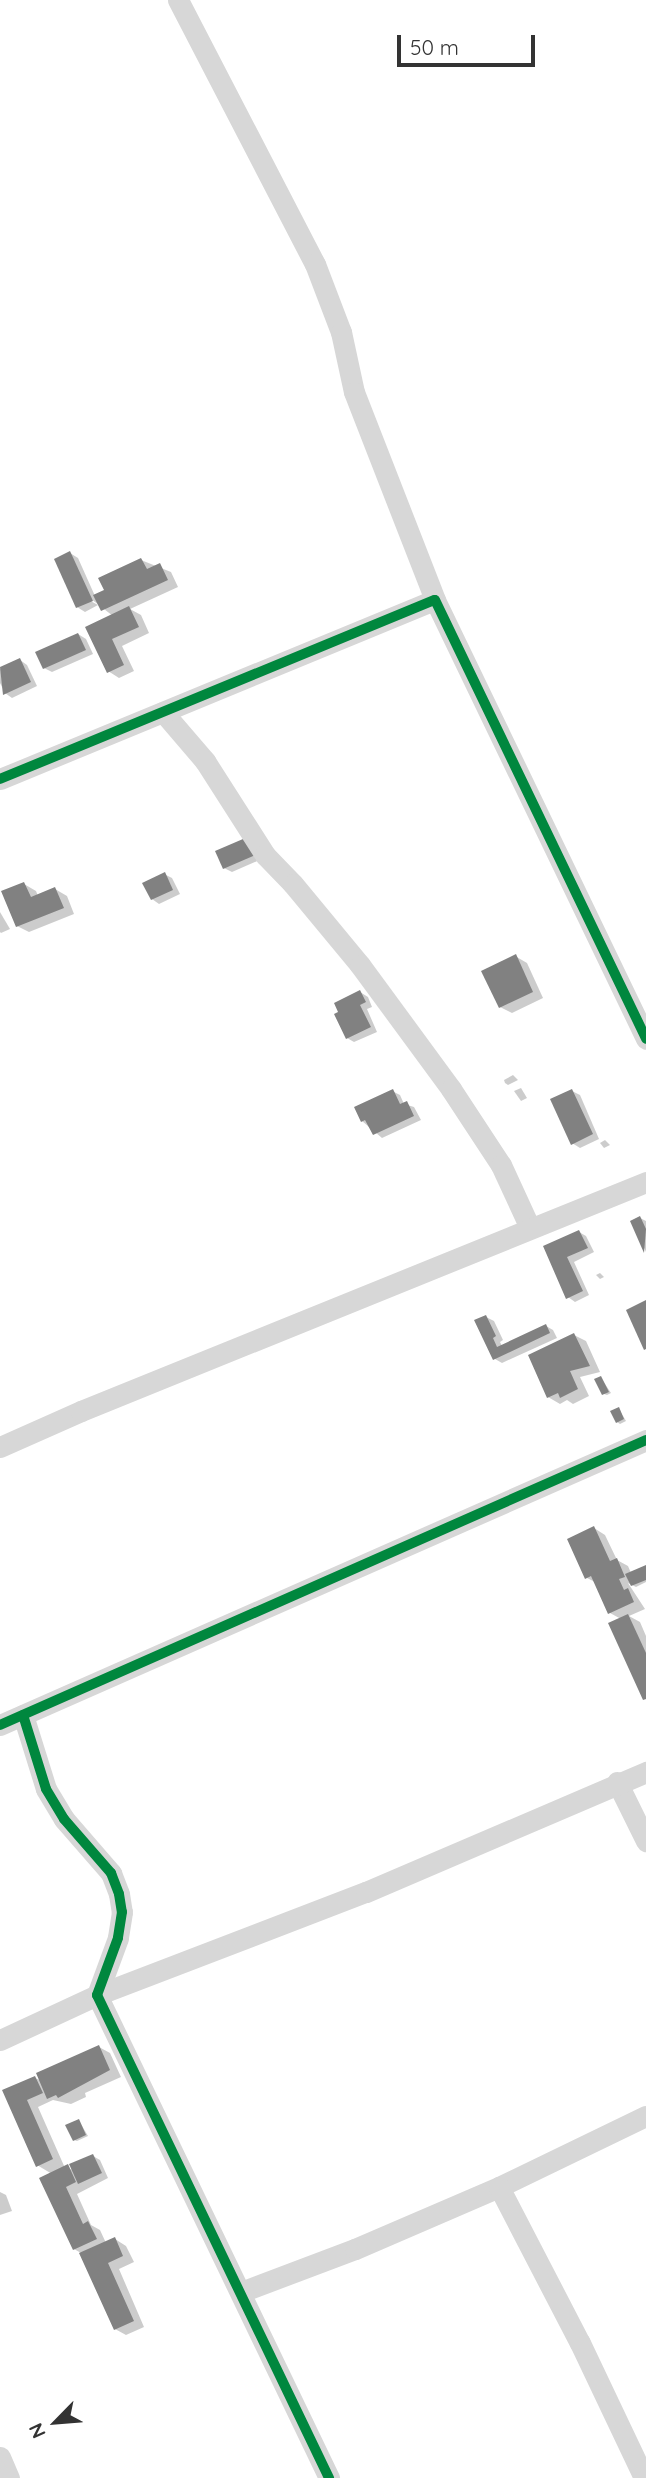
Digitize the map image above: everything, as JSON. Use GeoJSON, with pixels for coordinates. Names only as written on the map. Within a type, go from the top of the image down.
{"type":"FeatureCollection","features":[{"type":"Feature","properties":{"kind":"street"},"geometry":{"type":"LineString","coordinates":[[178,0],[315,264],[341,332],[354,392],[435,600],[646,1040]]}},
{"type":"Feature","properties":{"kind":"street"},"geometry":{"type":"LineString","coordinates":[[0,779],[435,600]]}},
{"type":"Feature","properties":{"kind":"street"},"geometry":{"type":"LineString","coordinates":[[163,712],[205,761],[265,855],[293,884],[360,965],[451,1089],[501,1165],[530,1228]]}},
{"type":"Feature","properties":{"kind":"street"},"geometry":{"type":"LineString","coordinates":[[0,1447],[81,1411],[646,1182]]}},
{"type":"Feature","properties":{"kind":"street"},"geometry":{"type":"LineString","coordinates":[[0,1725],[646,1440]]}},
{"type":"Feature","properties":{"kind":"street"},"geometry":{"type":"LineString","coordinates":[[23,1715],[46,1789],[64,1819],[111,1873],[120,1894],[122,1912],[118,1938],[97,1995],[242,2292],[329,2478]]}},
{"type":"Feature","properties":{"kind":"street"},"geometry":{"type":"LineString","coordinates":[[0,2040],[97,1995],[366,1892],[617,1782],[646,1772]]}},
{"type":"Feature","properties":{"kind":"street"},"geometry":{"type":"LineString","coordinates":[[617,1782],[646,1841]]}},
{"type":"Feature","properties":{"kind":"street"},"geometry":{"type":"LineString","coordinates":[[242,2292],[355,2249],[499,2188],[646,2116]]}},
{"type":"Feature","properties":{"kind":"street"},"geometry":{"type":"LineString","coordinates":[[499,2188],[580,2343],[644,2478]]}},
{"type":"Feature","properties":{"kind":"street"},"geometry":{"type":"LineString","coordinates":[[0,2457],[9,2478]]}},
{"type":"Feature","properties":{"kind":"building"},"geometry":{"type":"Polygon","coordinates":[[[70,551],[93,601],[76,608],[54,559],[70,551]]]}},
{"type":"Feature","properties":{"kind":"building"},"geometry":{"type":"Polygon","coordinates":[[[141,558],[147,569],[160,563],[168,580],[101,611],[93,595],[104,590],[98,578],[141,558]]]}},
{"type":"Feature","properties":{"kind":"building"},"geometry":{"type":"Polygon","coordinates":[[[129,606],[139,627],[112,639],[124,665],[107,673],[85,627],[129,606]]]}},
{"type":"Feature","properties":{"kind":"building"},"geometry":{"type":"Polygon","coordinates":[[[78,633],[86,650],[43,669],[35,652],[78,633]]]}},
{"type":"Feature","properties":{"kind":"building"},"geometry":{"type":"Polygon","coordinates":[[[20,658],[31,682],[3,695],[0,667],[20,658]]]}},
{"type":"Feature","properties":{"kind":"building"},"geometry":{"type":"Polygon","coordinates":[[[250,836],[258,854],[223,869],[215,851],[250,836]]]}},
{"type":"Feature","properties":{"kind":"building"},"geometry":{"type":"Polygon","coordinates":[[[165,872],[173,890],[151,900],[142,883],[165,872]]]}},
{"type":"Feature","properties":{"kind":"building"},"geometry":{"type":"Polygon","coordinates":[[[24,882],[31,897],[55,887],[64,908],[16,927],[1,891],[24,882]]]}},
{"type":"Feature","properties":{"kind":"building"},"geometry":{"type":"Polygon","coordinates":[[[516,954],[533,992],[499,1008],[481,971],[516,954]]]}},
{"type":"Feature","properties":{"kind":"building"},"geometry":{"type":"Polygon","coordinates":[[[360,990],[366,1002],[360,1005],[371,1027],[346,1039],[334,1014],[338,1012],[334,1003],[360,990]]]}},
{"type":"Feature","properties":{"kind":"building"},"geometry":{"type":"Polygon","coordinates":[[[393,1089],[400,1104],[407,1101],[414,1116],[373,1135],[365,1120],[361,1122],[354,1107],[393,1089]]]}},
{"type":"Feature","properties":{"kind":"building"},"geometry":{"type":"Polygon","coordinates":[[[572,1089],[593,1134],[571,1145],[550,1099],[572,1089]]]}},
{"type":"Feature","properties":{"kind":"building"},"geometry":{"type":"Polygon","coordinates":[[[640,1216],[646,1229],[644,1253],[630,1221],[640,1216]]]}},
{"type":"Feature","properties":{"kind":"building"},"geometry":{"type":"Polygon","coordinates":[[[579,1230],[588,1248],[567,1257],[583,1291],[566,1299],[543,1246],[579,1230]]]}},
{"type":"Feature","properties":{"kind":"building"},"geometry":{"type":"Polygon","coordinates":[[[646,1300],[646,1349],[644,1350],[626,1310],[646,1300]]]}},
{"type":"Feature","properties":{"kind":"building"},"geometry":{"type":"Polygon","coordinates":[[[486,1315],[496,1336],[493,1338],[497,1347],[546,1324],[550,1333],[493,1360],[474,1320],[486,1315]]]}},
{"type":"Feature","properties":{"kind":"building"},"geometry":{"type":"Polygon","coordinates":[[[574,1333],[590,1366],[570,1371],[578,1389],[560,1398],[558,1393],[547,1398],[528,1355],[574,1333]]]}},
{"type":"Feature","properties":{"kind":"building"},"geometry":{"type":"Polygon","coordinates":[[[601,1376],[609,1392],[602,1395],[594,1379],[601,1376]]]}},
{"type":"Feature","properties":{"kind":"building"},"geometry":{"type":"Polygon","coordinates":[[[619,1407],[624,1419],[616,1423],[610,1411],[619,1407]]]}},
{"type":"Feature","properties":{"kind":"building"},"geometry":{"type":"Polygon","coordinates":[[[594,1526],[610,1561],[617,1558],[625,1577],[619,1579],[624,1590],[628,1588],[634,1602],[608,1614],[591,1576],[585,1579],[567,1539],[594,1526]]]}},
{"type":"Feature","properties":{"kind":"building"},"geometry":{"type":"Polygon","coordinates":[[[646,1565],[646,1580],[631,1586],[625,1574],[646,1565]]]}},
{"type":"Feature","properties":{"kind":"building"},"geometry":{"type":"Polygon","coordinates":[[[628,1614],[646,1653],[646,1699],[643,1700],[608,1623],[628,1614]]]}},
{"type":"Feature","properties":{"kind":"building"},"geometry":{"type":"Polygon","coordinates":[[[99,2045],[110,2070],[58,2098],[56,2095],[47,2099],[36,2073],[99,2045]]]}},
{"type":"Feature","properties":{"kind":"building"},"geometry":{"type":"Polygon","coordinates":[[[35,2076],[43,2093],[27,2100],[53,2159],[36,2167],[2,2090],[35,2076]]]}},
{"type":"Feature","properties":{"kind":"building"},"geometry":{"type":"Polygon","coordinates":[[[79,2119],[86,2135],[73,2141],[65,2125],[79,2119]]]}},
{"type":"Feature","properties":{"kind":"building"},"geometry":{"type":"Polygon","coordinates":[[[93,2154],[102,2173],[78,2184],[69,2164],[93,2154]]]}},
{"type":"Feature","properties":{"kind":"building"},"geometry":{"type":"Polygon","coordinates":[[[68,2164],[76,2182],[66,2187],[83,2224],[88,2221],[97,2239],[73,2250],[39,2178],[68,2164]]]}},
{"type":"Feature","properties":{"kind":"building"},"geometry":{"type":"Polygon","coordinates":[[[115,2237],[123,2256],[108,2263],[134,2321],[114,2330],[79,2253],[115,2237]]]}},
{"type":"Feature","properties":{"kind":"cycle path"},"geometry":{"type":"LineString","coordinates":[[0,779],[435,600],[646,1039]]}},
{"type":"Feature","properties":{"kind":"cycle path"},"geometry":{"type":"LineString","coordinates":[[0,1725],[646,1440]]}},
{"type":"Feature","properties":{"kind":"cycle path"},"geometry":{"type":"LineString","coordinates":[[23,1715],[46,1789],[64,1819],[111,1873],[119,1894],[122,1912],[118,1938],[97,1995],[329,2478]]}}]}
